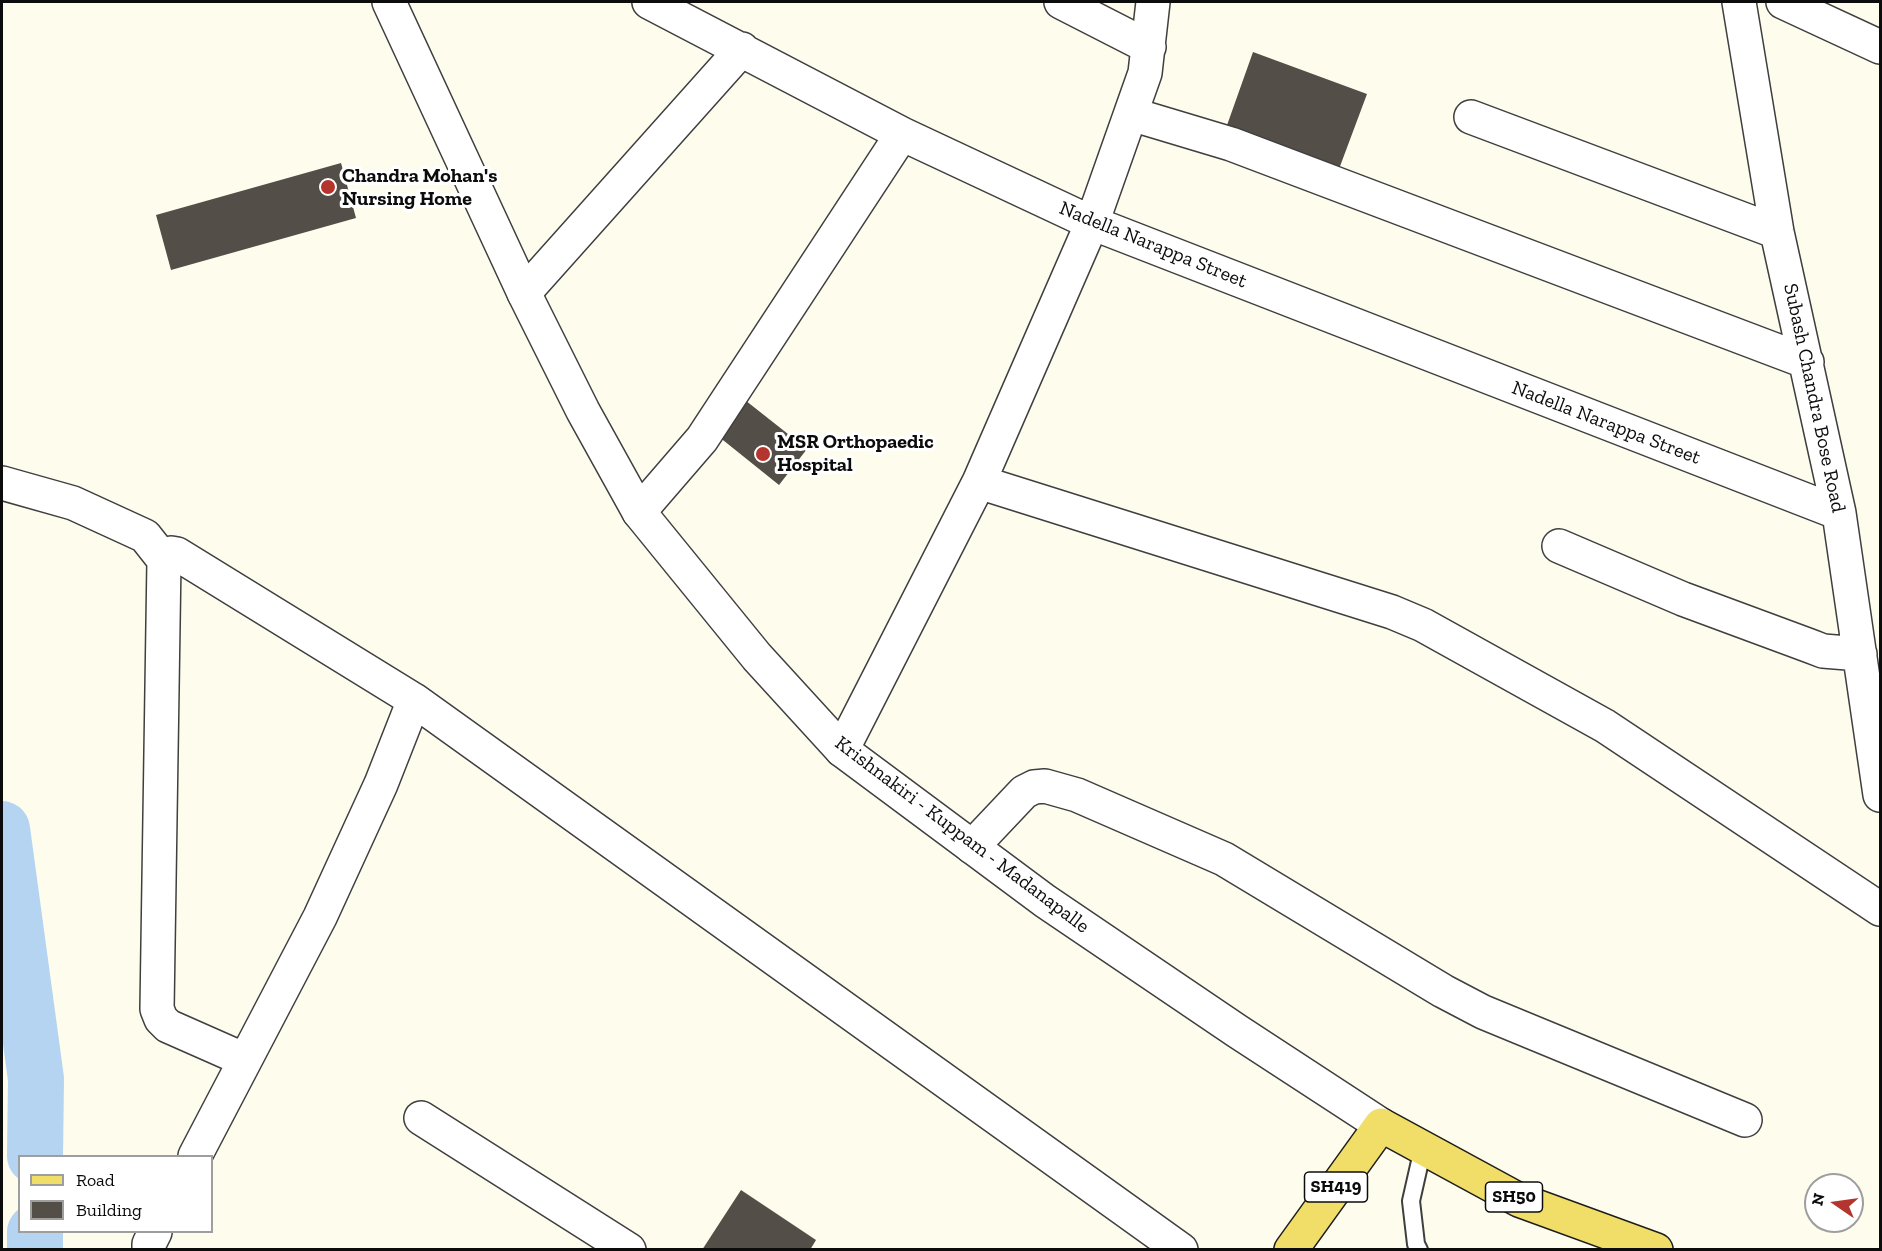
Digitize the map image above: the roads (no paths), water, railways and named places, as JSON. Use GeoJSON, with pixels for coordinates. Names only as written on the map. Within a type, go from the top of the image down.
{"type":"FeatureCollection","features":[{"type":"Feature","properties":{"kind":"main road","name":"Krishnakiri - Kuppam - Madanapalle"},"geometry":{"type":"LineString","coordinates":[[1381,1125],[1519,1200],[1656,1250]]}},
{"type":"Feature","properties":{"kind":"main road","name":"SH419"},"geometry":{"type":"LineString","coordinates":[[1292,1250],[1381,1125]]}},
{"type":"Feature","properties":{"kind":"street","name":"Krishnakiri - Kuppam - Madanapalle"},"geometry":{"type":"LineString","coordinates":[[389,2],[524,293],[583,411],[639,512],[757,657],[842,750],[1064,914],[1381,1125]]}},
{"type":"Feature","properties":{"kind":"street","name":"Nadella Narappa Street"},"geometry":{"type":"LineString","coordinates":[[649,2],[902,134],[1092,223],[1839,513]]}},
{"type":"Feature","properties":{"kind":"street"},"geometry":{"type":"LineString","coordinates":[[1061,2],[1149,47]]}},
{"type":"Feature","properties":{"kind":"street"},"geometry":{"type":"LineString","coordinates":[[842,750],[979,482],[1092,223],[1145,73],[1153,2]]}},
{"type":"Feature","properties":{"kind":"street","name":"Subash Chandra Bose Road"},"geometry":{"type":"LineString","coordinates":[[1738,2],[1777,232],[1839,513],[1881,795]]}},
{"type":"Feature","properties":{"kind":"street"},"geometry":{"type":"LineString","coordinates":[[1783,2],[1881,47]]}},
{"type":"Feature","properties":{"kind":"street"},"geometry":{"type":"LineString","coordinates":[[524,293],[741,49]]}},
{"type":"Feature","properties":{"kind":"street"},"geometry":{"type":"LineString","coordinates":[[1131,114],[1231,144],[1807,363]]}},
{"type":"Feature","properties":{"kind":"street"},"geometry":{"type":"LineString","coordinates":[[1471,117],[1777,232]]}},
{"type":"Feature","properties":{"kind":"street"},"geometry":{"type":"LineString","coordinates":[[639,512],[702,439],[902,134]]}},
{"type":"Feature","properties":{"kind":"street"},"geometry":{"type":"LineString","coordinates":[[979,482],[1392,612],[1423,625],[1605,726],[1881,909]]}},
{"type":"Feature","properties":{"kind":"street"},"geometry":{"type":"LineString","coordinates":[[2,483],[63,500],[145,536],[164,560],[157,1009],[161,1020],[168,1026],[245,1060]]}},
{"type":"Feature","properties":{"kind":"street"},"geometry":{"type":"LineString","coordinates":[[1559,546],[1683,599],[1823,651],[1860,654]]}},
{"type":"Feature","properties":{"kind":"street"},"geometry":{"type":"LineString","coordinates":[[164,560],[171,553],[177,554],[414,700],[1181,1250]]}},
{"type":"Feature","properties":{"kind":"street"},"geometry":{"type":"LineString","coordinates":[[196,1155],[320,917],[381,784],[414,700]]}},
{"type":"Feature","properties":{"kind":"street"},"geometry":{"type":"LineString","coordinates":[[972,847],[1024,792],[1034,787],[1045,786],[1077,795],[1224,860],[1443,991],[1483,1012],[1745,1120]]}},
{"type":"Feature","properties":{"kind":"street"},"geometry":{"type":"LineString","coordinates":[[421,1118],[629,1250]]}},
{"type":"Feature","properties":{"kind":"street"},"geometry":{"type":"LineString","coordinates":[[149,1250],[149,1244],[154,1233]]}},
{"type":"Feature","properties":{"kind":"lane"},"geometry":{"type":"LineString","coordinates":[[1419,1250],[1416,1244],[1411,1201],[1423,1148]]}},
{"type":"Feature","properties":{"kind":"waterway"},"geometry":{"type":"LineString","coordinates":[[2,829],[36,1079],[35,1155]]}},
{"type":"Feature","properties":{"kind":"waterway"},"geometry":{"type":"LineString","coordinates":[[35,1233],[35,1250]]}},
{"type":"Feature","properties":{"kind":"place","name":"Chandra Mohan's Nursing Home"},"geometry":{"type":"Point","coordinates":[328,187]}},
{"type":"Feature","properties":{"kind":"place","name":"MSR Orthopaedic Hospital"},"geometry":{"type":"Point","coordinates":[763,454]}}]}
